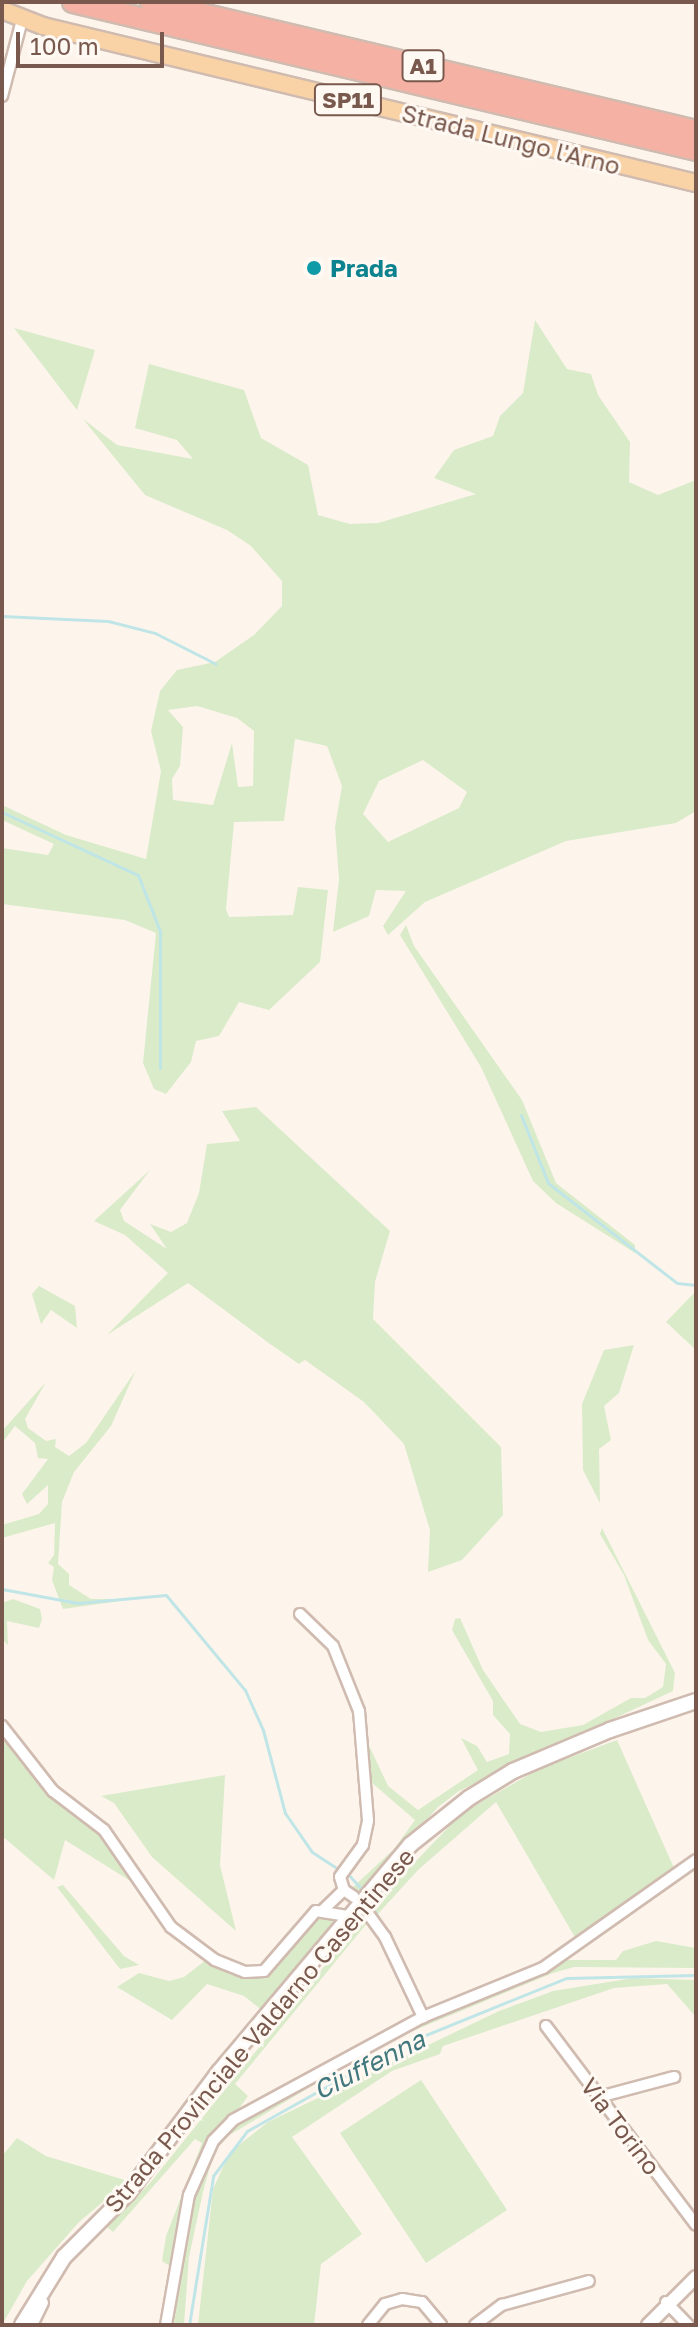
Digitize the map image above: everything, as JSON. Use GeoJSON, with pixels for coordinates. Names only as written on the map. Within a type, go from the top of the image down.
{"type":"FeatureCollection","features":[{"type":"Feature","properties":{"kind":"highway","name":"A1"},"geometry":{"type":"LineString","coordinates":[[73,2],[696,150]]}},
{"type":"Feature","properties":{"kind":"highway","name":"A1"},"geometry":{"type":"LineString","coordinates":[[151,2],[696,131]]}},
{"type":"Feature","properties":{"kind":"main road","name":"Strada Lungo l'Arno"},"geometry":{"type":"LineString","coordinates":[[2,10],[43,26],[696,183]]}},
{"type":"Feature","properties":{"kind":"main road","name":"Strada Provinciale Valdarno Casentinese"},"geometry":{"type":"LineString","coordinates":[[22,2325],[64,2257],[128,2193],[219,2072],[410,1845],[469,1798],[561,1749],[696,1701]]}},
{"type":"Feature","properties":{"kind":"street"},"geometry":{"type":"LineString","coordinates":[[2,96],[23,16]]}},
{"type":"Feature","properties":{"kind":"street"},"geometry":{"type":"LineString","coordinates":[[300,1614],[333,1646],[359,1711],[368,1821],[363,1845],[340,1877],[344,1890],[354,1897]]}},
{"type":"Feature","properties":{"kind":"street"},"geometry":{"type":"LineString","coordinates":[[2,1726],[53,1791],[104,1830],[189,1946],[245,1972],[264,1971],[281,1957],[299,1926],[323,1910],[344,1890]]}},
{"type":"Feature","properties":{"kind":"street"},"geometry":{"type":"LineString","coordinates":[[166,2325],[189,2195],[213,2141],[233,2120],[270,2097],[423,2017],[543,1968],[696,1860]]}},
{"type":"Feature","properties":{"kind":"street"},"geometry":{"type":"LineString","coordinates":[[323,1910],[348,1916]]}},
{"type":"Feature","properties":{"kind":"street"},"geometry":{"type":"LineString","coordinates":[[369,1915],[385,1937],[423,2017]]}},
{"type":"Feature","properties":{"kind":"street","name":"Via Torino"},"geometry":{"type":"LineString","coordinates":[[546,2026],[696,2225]]}},
{"type":"Feature","properties":{"kind":"street"},"geometry":{"type":"LineString","coordinates":[[599,2097],[674,2077]]}},
{"type":"Feature","properties":{"kind":"street","name":"Strada Provinciale Valdarno Casentinese"},"geometry":{"type":"LineString","coordinates":[[32,2325],[52,2276]]}},
{"type":"Feature","properties":{"kind":"street"},"geometry":{"type":"LineString","coordinates":[[648,2325],[666,2302],[696,2277]]}},
{"type":"Feature","properties":{"kind":"street"},"geometry":{"type":"LineString","coordinates":[[475,2325],[502,2305],[589,2281]]}},
{"type":"Feature","properties":{"kind":"street"},"geometry":{"type":"LineString","coordinates":[[368,2325],[385,2304],[402,2299],[422,2302],[441,2325]]}},
{"type":"Feature","properties":{"kind":"street"},"geometry":{"type":"LineString","coordinates":[[666,2302],[688,2325]]}},
{"type":"Feature","properties":{"kind":"green space"},"geometry":{"type":"Polygon","coordinates":[[[535,320],[567,369],[591,374],[598,395],[630,442],[629,482],[658,495],[696,480],[696,811],[676,823],[566,841],[425,902],[388,935],[383,926],[406,891],[376,890],[369,916],[333,932],[339,879],[335,827],[342,786],[327,746],[295,739],[284,821],[234,822],[226,909],[229,917],[293,915],[298,887],[328,890],[320,962],[269,1010],[239,1002],[219,1036],[196,1041],[191,1062],[166,1094],[154,1089],[143,1063],[156,933],[125,920],[2,904],[2,848],[48,855],[54,844],[2,820],[2,805],[66,835],[146,859],[161,771],[151,731],[160,691],[177,670],[215,662],[254,635],[282,606],[282,581],[251,546],[227,530],[145,495],[83,419],[117,445],[193,459],[177,440],[135,428],[149,364],[244,390],[261,438],[308,465],[318,515],[350,524],[378,523],[476,494],[434,478],[454,450],[493,436],[500,416],[523,393],[535,320]],[[197,706],[168,710],[183,727],[180,766],[172,779],[173,800],[213,805],[232,743],[238,787],[253,786],[254,731],[237,718],[197,706]],[[423,760],[379,781],[363,814],[388,842],[459,808],[467,792],[423,760]]]}},
{"type":"Feature","properties":{"kind":"green space"},"geometry":{"type":"Polygon","coordinates":[[[14,328],[95,350],[77,410],[14,328]]]}},
{"type":"Feature","properties":{"kind":"green space"},"geometry":{"type":"Polygon","coordinates":[[[406,925],[414,946],[522,1100],[556,1183],[635,1245],[635,1253],[556,1203],[533,1181],[481,1067],[400,935],[406,925]]]}},
{"type":"Feature","properties":{"kind":"green space"},"geometry":{"type":"Polygon","coordinates":[[[256,1107],[390,1231],[375,1282],[373,1319],[501,1447],[503,1515],[462,1560],[428,1572],[430,1530],[404,1444],[364,1402],[305,1360],[299,1364],[188,1283],[107,1335],[168,1273],[125,1235],[94,1221],[150,1170],[120,1210],[124,1221],[167,1249],[150,1224],[171,1232],[187,1223],[199,1193],[207,1144],[240,1141],[222,1111],[256,1107]]]}},
{"type":"Feature","properties":{"kind":"green space"},"geometry":{"type":"Polygon","coordinates":[[[39,1286],[75,1306],[77,1328],[51,1310],[41,1324],[32,1294],[39,1286]]]}},
{"type":"Feature","properties":{"kind":"green space"},"geometry":{"type":"Polygon","coordinates":[[[696,1291],[696,1350],[666,1322],[696,1291]]]}},
{"type":"Feature","properties":{"kind":"green space"},"geometry":{"type":"Polygon","coordinates":[[[634,1345],[619,1393],[604,1406],[611,1440],[599,1449],[600,1503],[583,1470],[582,1404],[604,1350],[634,1345]]]}},
{"type":"Feature","properties":{"kind":"green space"},"geometry":{"type":"Polygon","coordinates":[[[136,1370],[111,1426],[74,1472],[62,1502],[58,1564],[69,1574],[69,1585],[91,1599],[134,1599],[63,1609],[52,1580],[54,1567],[48,1563],[54,1555],[55,1523],[2,1538],[2,1525],[39,1514],[48,1504],[48,1485],[27,1504],[22,1494],[48,1459],[38,1458],[35,1443],[15,1426],[2,1443],[2,1431],[46,1382],[25,1419],[28,1428],[46,1441],[56,1439],[55,1447],[69,1456],[86,1443],[136,1370]]]}},
{"type":"Feature","properties":{"kind":"green space"},"geometry":{"type":"Polygon","coordinates":[[[602,1528],[675,1673],[673,1691],[459,1791],[438,1807],[358,1895],[351,1889],[394,1849],[415,1820],[371,1782],[365,1737],[388,1786],[418,1810],[478,1770],[461,1738],[477,1746],[487,1762],[509,1754],[510,1734],[493,1715],[493,1701],[452,1630],[455,1619],[460,1618],[483,1670],[520,1724],[541,1732],[583,1725],[631,1698],[645,1698],[663,1687],[666,1664],[648,1640],[624,1575],[600,1534],[602,1528]]]}},
{"type":"Feature","properties":{"kind":"green space"},"geometry":{"type":"Polygon","coordinates":[[[13,1599],[40,1609],[42,1619],[39,1628],[7,1621],[8,1645],[2,1639],[2,1603],[13,1599]]]}},
{"type":"Feature","properties":{"kind":"green space"},"geometry":{"type":"Polygon","coordinates":[[[2,1732],[49,1791],[94,1828],[132,1882],[65,1840],[54,1880],[2,1836],[2,1732]]]}},
{"type":"Feature","properties":{"kind":"green space"},"geometry":{"type":"Polygon","coordinates":[[[617,1740],[674,1868],[576,1939],[496,1802],[418,1870],[376,1916],[369,1910],[462,1813],[539,1769],[617,1740]]]}},
{"type":"Feature","properties":{"kind":"green space"},"geometry":{"type":"Polygon","coordinates":[[[225,1775],[220,1865],[236,1931],[152,1857],[114,1803],[101,1796],[225,1775]]]}},
{"type":"Feature","properties":{"kind":"green space"},"geometry":{"type":"Polygon","coordinates":[[[63,1885],[124,1956],[139,1965],[120,1969],[57,1887],[63,1885]]]}},
{"type":"Feature","properties":{"kind":"green space"},"geometry":{"type":"Polygon","coordinates":[[[318,1915],[334,1922],[263,2011],[244,1996],[207,1984],[172,2020],[117,1987],[139,1973],[169,1981],[184,1977],[206,1960],[244,1974],[264,1975],[278,1967],[302,1927],[318,1915]]]}},
{"type":"Feature","properties":{"kind":"green space"},"geometry":{"type":"Polygon","coordinates":[[[363,1918],[368,1922],[235,2084],[248,2096],[198,2165],[180,2213],[170,2266],[162,2261],[166,2236],[202,2143],[195,2139],[113,2232],[106,2226],[150,2183],[363,1918]]]}},
{"type":"Feature","properties":{"kind":"green space"},"geometry":{"type":"Polygon","coordinates":[[[656,1941],[696,1948],[696,1968],[574,1967],[553,1973],[386,2042],[228,2136],[214,2152],[203,2192],[189,2257],[184,2325],[174,2325],[188,2219],[201,2175],[215,2144],[235,2122],[384,2039],[563,1960],[616,1960],[623,1951],[656,1941]]]}},
{"type":"Feature","properties":{"kind":"green space"},"geometry":{"type":"Polygon","coordinates":[[[633,1978],[694,1980],[696,2017],[667,1984],[614,1988],[443,2046],[440,2054],[392,2071],[292,2137],[362,2234],[321,2264],[314,2325],[198,2325],[213,2189],[230,2152],[268,2122],[499,2011],[553,1991],[633,1978]]]}},
{"type":"Feature","properties":{"kind":"green space"},"geometry":{"type":"Polygon","coordinates":[[[421,2080],[507,2210],[426,2263],[340,2133],[421,2080]]]}},
{"type":"Feature","properties":{"kind":"green space"},"geometry":{"type":"Polygon","coordinates":[[[17,2138],[46,2156],[128,2181],[79,2222],[27,2281],[2,2325],[2,2156],[17,2138]]]}},
{"type":"Feature","properties":{"kind":"waterway"},"geometry":{"type":"LineString","coordinates":[[2,616],[108,621],[155,633],[216,664]]}},
{"type":"Feature","properties":{"kind":"waterway"},"geometry":{"type":"LineString","coordinates":[[2,812],[138,875],[160,931],[160,1068]]}},
{"type":"Feature","properties":{"kind":"waterway"},"geometry":{"type":"LineString","coordinates":[[521,1115],[548,1183],[677,1283],[696,1285]]}},
{"type":"Feature","properties":{"kind":"waterway"},"geometry":{"type":"LineString","coordinates":[[2,1589],[78,1603],[166,1595],[245,1690],[263,1730],[285,1813],[312,1852],[340,1870]]}},
{"type":"Feature","properties":{"kind":"waterway"},"geometry":{"type":"LineString","coordinates":[[347,1873],[363,1891]]}},
{"type":"Feature","properties":{"kind":"waterway"},"geometry":{"type":"LineString","coordinates":[[369,1901],[395,1947]]}},
{"type":"Feature","properties":{"kind":"waterway","name":"Ciuffenna"},"geometry":{"type":"LineString","coordinates":[[189,2325],[213,2176],[247,2131],[401,2045],[566,1978],[696,1975]]}},
{"type":"Feature","properties":{"kind":"place","name":"Prada"},"geometry":{"type":"Point","coordinates":[314,268]}}]}
